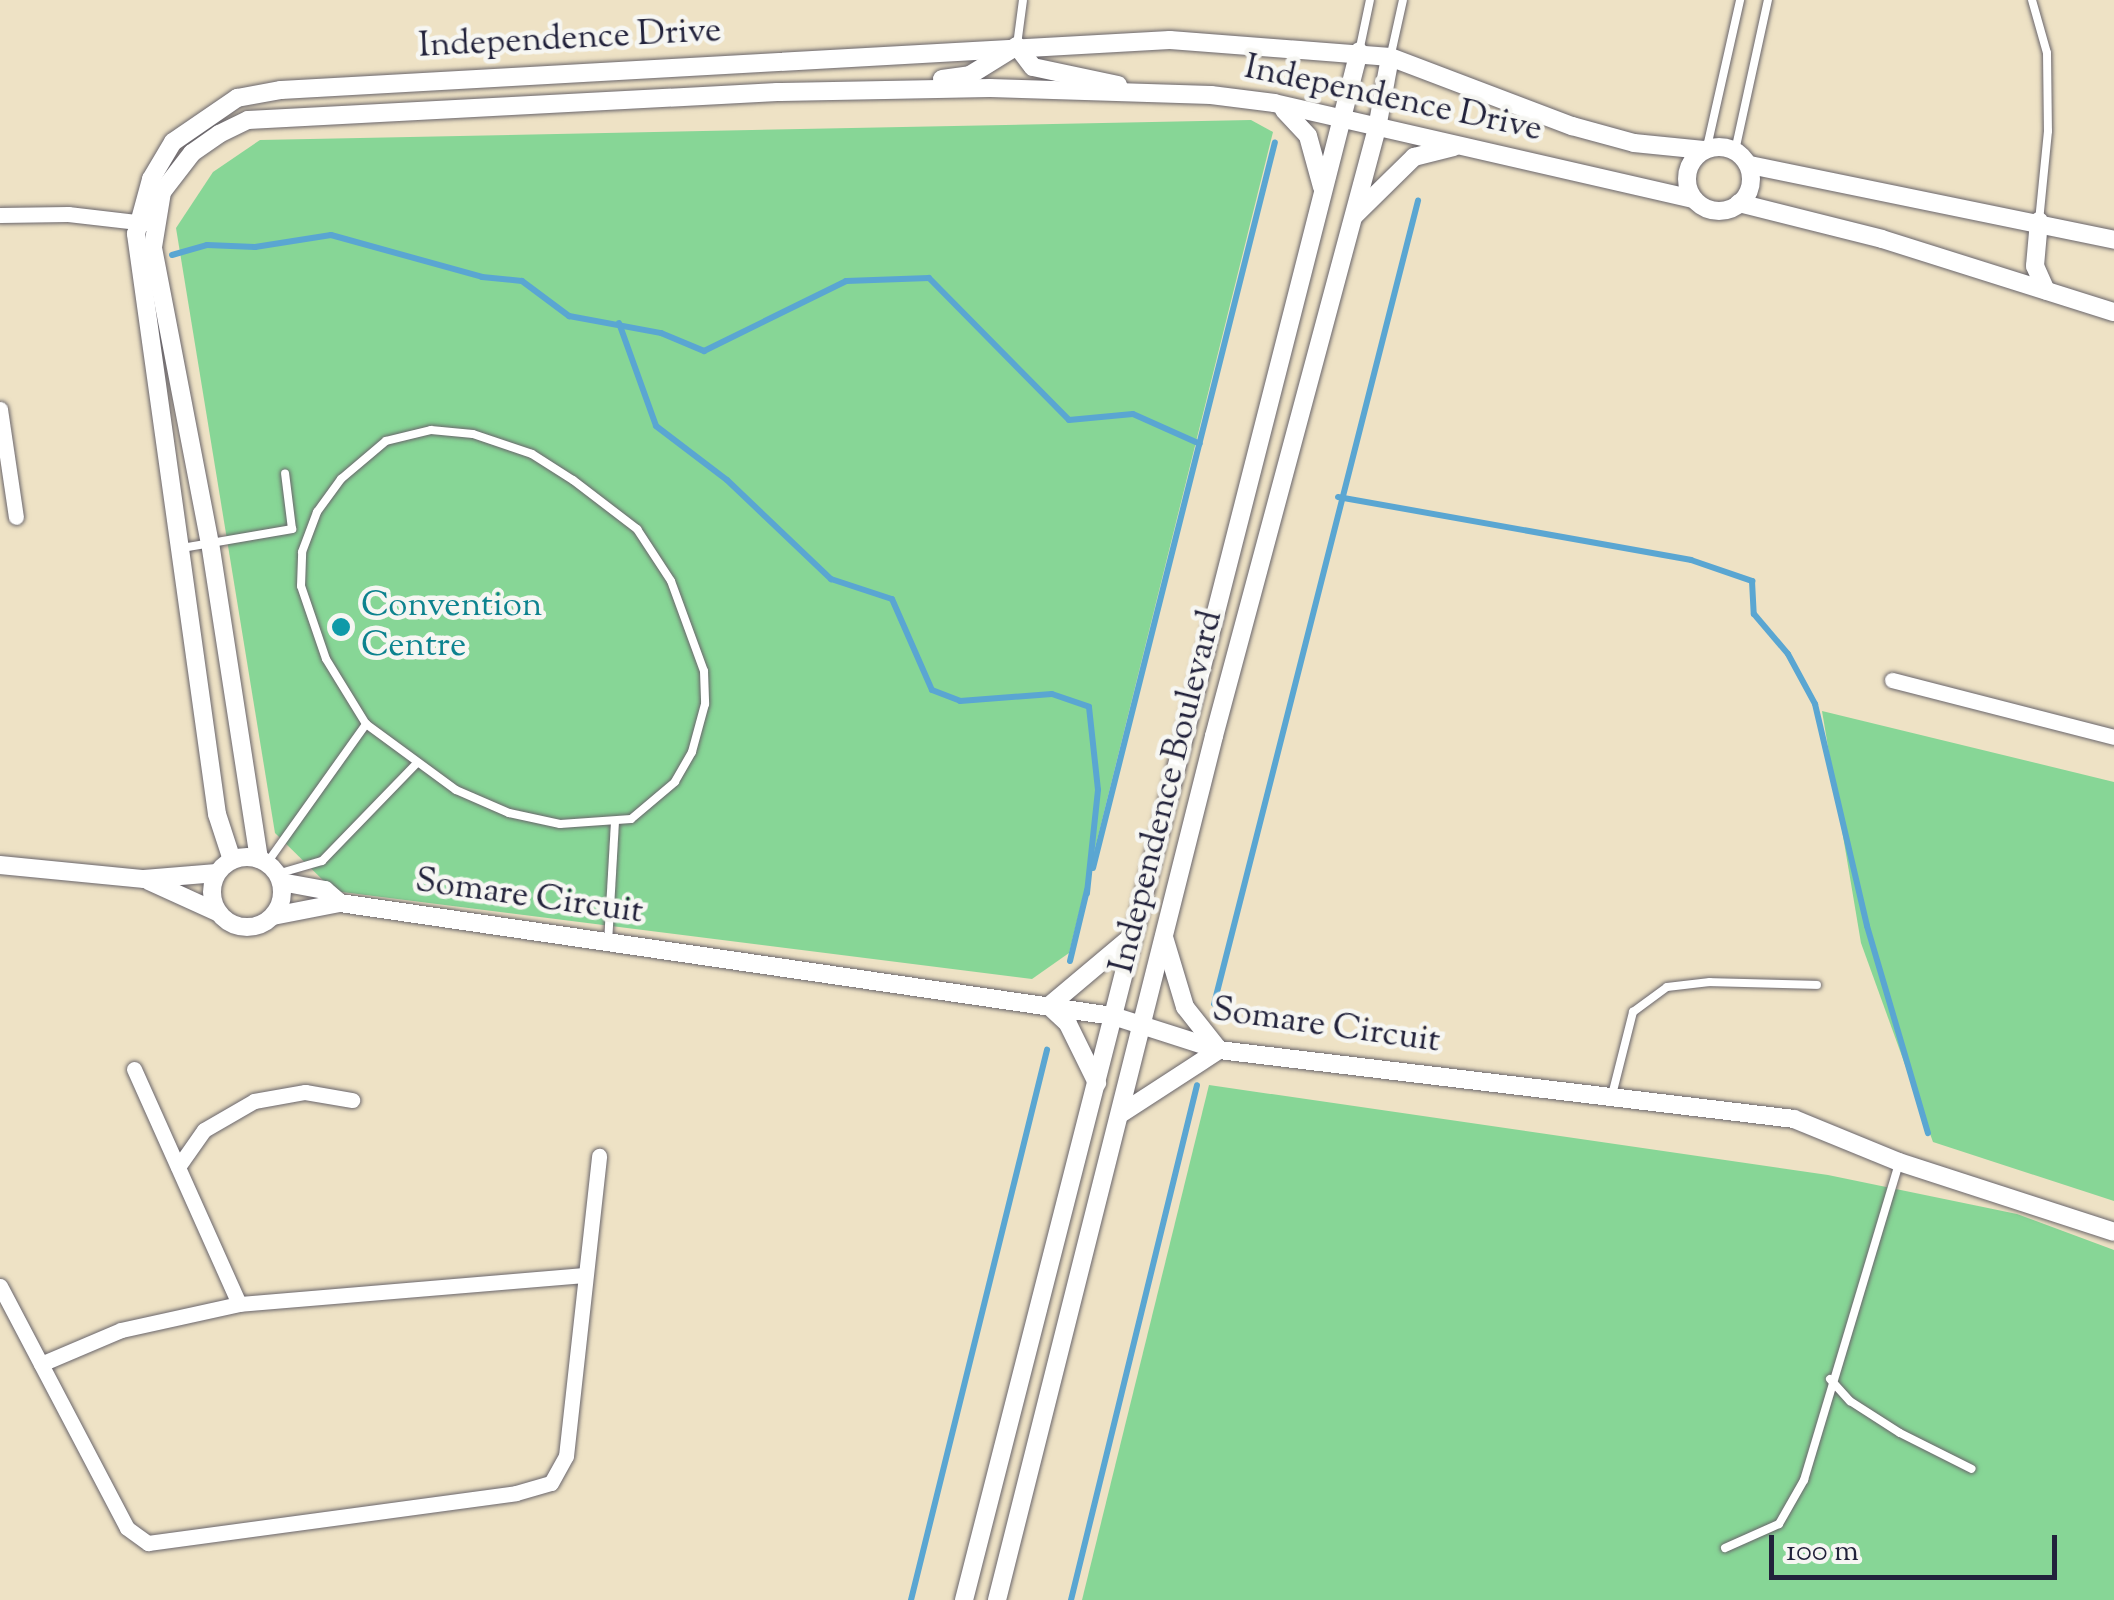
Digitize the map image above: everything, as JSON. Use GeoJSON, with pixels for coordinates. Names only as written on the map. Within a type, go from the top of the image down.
{"type":"FeatureCollection","features":[{"type":"Feature","properties":{"kind":"street","name":"Independence Drive"},"geometry":{"type":"LineString","coordinates":[[232,860],[217,814],[178,548],[146,223],[173,142],[237,98],[281,90],[1170,40],[1390,57],[1572,126],[1634,143],[1735,151]]}},
{"type":"Feature","properties":{"kind":"street"},"geometry":{"type":"LineString","coordinates":[[910,89],[970,76],[1017,46],[1033,67],[1153,94]]}},
{"type":"Feature","properties":{"kind":"street","name":"Independence Boulevard"},"geometry":{"type":"LineString","coordinates":[[964,1600],[1359,52]]}},
{"type":"Feature","properties":{"kind":"street","name":"Independence Boulevard"},"geometry":{"type":"LineString","coordinates":[[997,1600],[1164,937],[1377,128],[1390,57]]}},
{"type":"Feature","properties":{"kind":"street","name":"Independence Drive"},"geometry":{"type":"LineString","coordinates":[[271,869],[146,223],[176,171],[219,134],[248,120],[910,89],[1153,94],[1274,104],[1694,199],[1716,211],[1740,203],[2114,312]]}},
{"type":"Feature","properties":{"kind":"street"},"geometry":{"type":"LineString","coordinates":[[1274,104],[1296,117],[1308,136],[1322,188]]}},
{"type":"Feature","properties":{"kind":"street"},"geometry":{"type":"LineString","coordinates":[[1350,220],[1414,157],[1459,145]]}},
{"type":"Feature","properties":{"kind":"street"},"geometry":{"type":"LineString","coordinates":[[1694,199],[1688,171],[1705,149]]}},
{"type":"Feature","properties":{"kind":"street"},"geometry":{"type":"LineString","coordinates":[[1735,151],[1750,165],[2039,221],[2114,240]]}},
{"type":"Feature","properties":{"kind":"street"},"geometry":{"type":"LineString","coordinates":[[1740,203],[1750,186],[1750,165]]}},
{"type":"Feature","properties":{"kind":"street"},"geometry":{"type":"LineString","coordinates":[[0,215],[146,223]]}},
{"type":"Feature","properties":{"kind":"street"},"geometry":{"type":"LineString","coordinates":[[2039,221],[2036,266],[2046,291]]}},
{"type":"Feature","properties":{"kind":"street"},"geometry":{"type":"LineString","coordinates":[[0,409],[16,518]]}},
{"type":"Feature","properties":{"kind":"street"},"geometry":{"type":"LineString","coordinates":[[1892,680],[2114,738]]}},
{"type":"Feature","properties":{"kind":"street"},"geometry":{"type":"LineString","coordinates":[[144,879],[217,912],[239,928],[274,916],[271,869],[232,860],[217,874],[211,892],[217,912]]}},
{"type":"Feature","properties":{"kind":"street"},"geometry":{"type":"LineString","coordinates":[[0,865],[144,879],[217,874]]}},
{"type":"Feature","properties":{"kind":"street","name":"Somare Circuit"},"geometry":{"type":"LineString","coordinates":[[271,869],[325,890],[340,903]]}},
{"type":"Feature","properties":{"kind":"street","name":"Somare Circuit"},"geometry":{"type":"LineString","coordinates":[[274,916],[340,903],[1113,1016],[1218,1050],[1794,1120],[1899,1162],[2114,1232]]}},
{"type":"Feature","properties":{"kind":"street"},"geometry":{"type":"LineString","coordinates":[[1097,1084],[1068,1024],[1049,1006],[1107,963],[1135,933]]}},
{"type":"Feature","properties":{"kind":"street"},"geometry":{"type":"LineString","coordinates":[[1122,1113],[1218,1050],[1185,1007],[1164,937]]}},
{"type":"Feature","properties":{"kind":"street"},"geometry":{"type":"LineString","coordinates":[[134,1069],[239,1304]]}},
{"type":"Feature","properties":{"kind":"street"},"geometry":{"type":"LineString","coordinates":[[178,1167],[204,1130],[254,1101],[306,1092],[352,1100]]}},
{"type":"Feature","properties":{"kind":"street"},"geometry":{"type":"LineString","coordinates":[[0,1286],[126,1528],[148,1543],[516,1493],[552,1482],[566,1456],[599,1156]]}},
{"type":"Feature","properties":{"kind":"street"},"geometry":{"type":"LineString","coordinates":[[40,1364],[121,1330],[239,1304],[584,1274]]}},
{"type":"Feature","properties":{"kind":"lane"},"geometry":{"type":"LineString","coordinates":[[1017,46],[1023,0]]}},
{"type":"Feature","properties":{"kind":"lane","name":"Independence Boulevard"},"geometry":{"type":"LineString","coordinates":[[1359,52],[1370,0]]}},
{"type":"Feature","properties":{"kind":"lane","name":"Independence Boulevard"},"geometry":{"type":"LineString","coordinates":[[1390,57],[1403,0]]}},
{"type":"Feature","properties":{"kind":"lane"},"geometry":{"type":"LineString","coordinates":[[1705,149],[1740,0]]}},
{"type":"Feature","properties":{"kind":"lane"},"geometry":{"type":"LineString","coordinates":[[1735,151],[1768,0]]}},
{"type":"Feature","properties":{"kind":"lane"},"geometry":{"type":"LineString","coordinates":[[2032,0],[2047,53],[2048,131],[2039,221]]}},
{"type":"Feature","properties":{"kind":"lane"},"geometry":{"type":"LineString","coordinates":[[432,430],[473,434],[532,454],[637,529],[692,628],[705,704],[692,752],[654,805],[615,823],[560,824],[509,813],[415,765],[366,724],[310,622],[301,586],[309,533],[333,490],[386,441],[432,430]]}},
{"type":"Feature","properties":{"kind":"lane"},"geometry":{"type":"LineString","coordinates":[[285,473],[292,529]]}},
{"type":"Feature","properties":{"kind":"lane"},"geometry":{"type":"LineString","coordinates":[[178,548],[292,529],[309,533]]}},
{"type":"Feature","properties":{"kind":"lane"},"geometry":{"type":"LineString","coordinates":[[271,869],[366,724]]}},
{"type":"Feature","properties":{"kind":"lane"},"geometry":{"type":"LineString","coordinates":[[271,869],[322,860],[415,765]]}},
{"type":"Feature","properties":{"kind":"lane"},"geometry":{"type":"LineString","coordinates":[[608,943],[615,823]]}},
{"type":"Feature","properties":{"kind":"lane"},"geometry":{"type":"LineString","coordinates":[[1612,1095],[1633,1012],[1667,988],[1710,982],[1817,985]]}},
{"type":"Feature","properties":{"kind":"lane"},"geometry":{"type":"LineString","coordinates":[[1726,1548],[1779,1524],[1804,1480],[1830,1379],[1899,1162]]}},
{"type":"Feature","properties":{"kind":"lane"},"geometry":{"type":"LineString","coordinates":[[1830,1379],[1850,1401],[1900,1434],[1972,1469]]}},
{"type":"Feature","properties":{"kind":"green space"},"geometry":{"type":"Polygon","coordinates":[[[1251,120],[1273,132],[1069,953],[1032,979],[334,891],[275,833],[176,228],[213,172],[260,140],[1251,120]]]}},
{"type":"Feature","properties":{"kind":"green space"},"geometry":{"type":"Polygon","coordinates":[[[1822,711],[2114,782],[2114,1201],[1933,1142],[1861,943],[1822,711]]]}},
{"type":"Feature","properties":{"kind":"green space"},"geometry":{"type":"Polygon","coordinates":[[[1209,1085],[1828,1175],[2017,1214],[2114,1250],[2114,1600],[1082,1600],[1209,1085]]]}},
{"type":"Feature","properties":{"kind":"waterway"},"geometry":{"type":"LineString","coordinates":[[1093,868],[1275,142]]}},
{"type":"Feature","properties":{"kind":"waterway"},"geometry":{"type":"LineString","coordinates":[[1214,1004],[1418,201]]}},
{"type":"Feature","properties":{"kind":"waterway"},"geometry":{"type":"LineString","coordinates":[[172,255],[207,245],[255,247],[331,235],[482,277],[522,281],[569,316],[661,333],[704,351],[846,281],[929,278],[1069,420],[1133,414],[1200,444]]}},
{"type":"Feature","properties":{"kind":"waterway"},"geometry":{"type":"LineString","coordinates":[[619,323],[656,426],[727,480],[831,579],[892,599],[932,690],[960,701],[1052,694],[1089,707],[1098,790],[1087,893]]}},
{"type":"Feature","properties":{"kind":"waterway"},"geometry":{"type":"LineString","coordinates":[[1338,497],[1691,560],[1752,581],[1754,614],[1788,654],[1815,704],[1867,926],[1928,1133]]}},
{"type":"Feature","properties":{"kind":"waterway"},"geometry":{"type":"LineString","coordinates":[[1070,961],[1087,890]]}},
{"type":"Feature","properties":{"kind":"waterway"},"geometry":{"type":"LineString","coordinates":[[911,1600],[1047,1050]]}},
{"type":"Feature","properties":{"kind":"waterway"},"geometry":{"type":"LineString","coordinates":[[1071,1600],[1197,1085]]}},
{"type":"Feature","properties":{"kind":"place","name":"Convention Centre"},"geometry":{"type":"Point","coordinates":[341,627]}}]}
